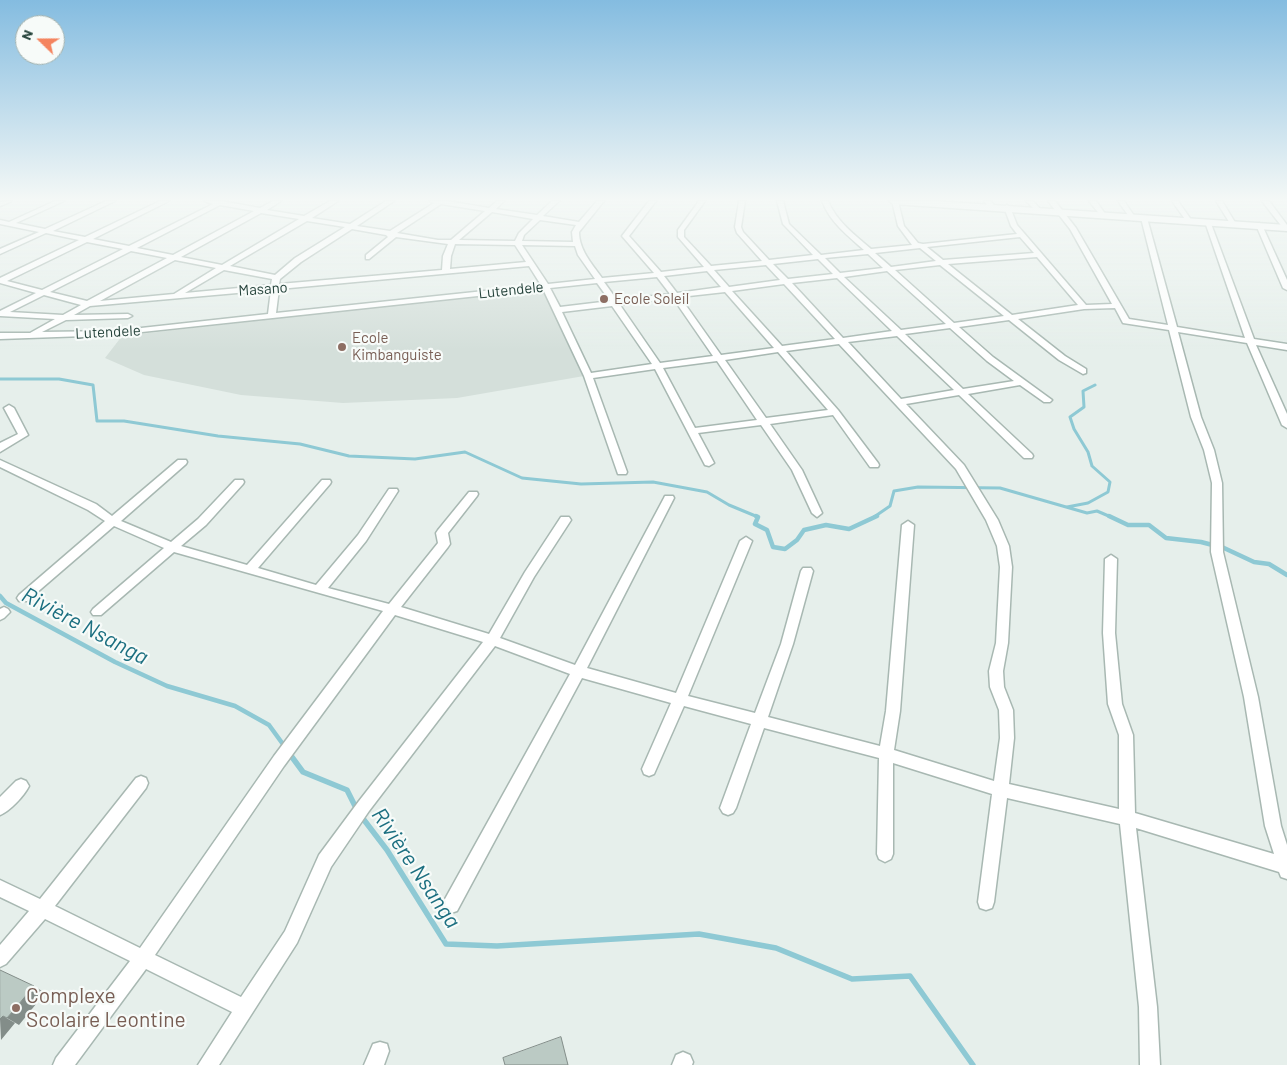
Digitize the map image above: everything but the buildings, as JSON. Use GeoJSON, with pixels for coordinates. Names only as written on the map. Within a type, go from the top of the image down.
{"type":"FeatureCollection","features":[{"type":"Feature","properties":{"kind":"street"},"geometry":{"type":"LineString","coordinates":[[0,281],[64,251]]}},
{"type":"Feature","properties":{"kind":"street"},"geometry":{"type":"LineString","coordinates":[[0,314],[125,251]]}},
{"type":"Feature","properties":{"kind":"street"},"geometry":{"type":"LineString","coordinates":[[142,251],[219,268],[276,278]]}},
{"type":"Feature","properties":{"kind":"street"},"geometry":{"type":"LineString","coordinates":[[30,335],[187,251]]}},
{"type":"Feature","properties":{"kind":"street"},"geometry":{"type":"LineString","coordinates":[[177,295],[250,251]]}},
{"type":"Feature","properties":{"kind":"street"},"geometry":{"type":"LineString","coordinates":[[272,316],[276,278],[312,251]]}},
{"type":"Feature","properties":{"kind":"street"},"geometry":{"type":"LineString","coordinates":[[369,257],[375,251]]}},
{"type":"Feature","properties":{"kind":"street"},"geometry":{"type":"LineString","coordinates":[[446,271],[449,251]]}},
{"type":"Feature","properties":{"kind":"street"},"geometry":{"type":"LineString","coordinates":[[522,251],[546,287],[588,376],[622,472]]}},
{"type":"Feature","properties":{"kind":"street"},"geometry":{"type":"LineString","coordinates":[[581,251],[659,368],[694,431],[709,463]]}},
{"type":"Feature","properties":{"kind":"street"},"geometry":{"type":"LineString","coordinates":[[638,251],[660,275],[797,470],[817,514]]}},
{"type":"Feature","properties":{"kind":"street"},"geometry":{"type":"LineString","coordinates":[[693,251],[835,412],[874,465]]}},
{"type":"Feature","properties":{"kind":"street"},"geometry":{"type":"LineString","coordinates":[[755,251],[960,467],[982,502],[1003,546],[1006,567],[1002,643],[996,671],[997,687],[1006,710],[1007,738],[986,902]]}},
{"type":"Feature","properties":{"kind":"street"},"geometry":{"type":"LineString","coordinates":[[812,251],[1028,456]]}},
{"type":"Feature","properties":{"kind":"street"},"geometry":{"type":"LineString","coordinates":[[869,251],[990,359],[1048,400]]}},
{"type":"Feature","properties":{"kind":"street","name":"Lutendele"},"geometry":{"type":"LineString","coordinates":[[0,336],[114,333],[869,251]]}},
{"type":"Feature","properties":{"kind":"street"},"geometry":{"type":"LineString","coordinates":[[925,251],[1009,318],[1062,358],[1083,371]]}},
{"type":"Feature","properties":{"kind":"street"},"geometry":{"type":"LineString","coordinates":[[1037,251],[1084,307]]}},
{"type":"Feature","properties":{"kind":"street"},"geometry":{"type":"LineString","coordinates":[[1085,251],[1128,322],[1287,347]]}},
{"type":"Feature","properties":{"kind":"street"},"geometry":{"type":"LineString","coordinates":[[1153,251],[1196,417],[1209,450],[1217,483],[1217,546],[1251,697],[1273,826],[1286,868]]}},
{"type":"Feature","properties":{"kind":"street"},"geometry":{"type":"LineString","coordinates":[[1218,251],[1251,342],[1287,425]]}},
{"type":"Feature","properties":{"kind":"street"},"geometry":{"type":"LineString","coordinates":[[1274,251],[1287,288]]}},
{"type":"Feature","properties":{"kind":"street"},"geometry":{"type":"LineString","coordinates":[[557,310],[940,262],[1040,254]]}},
{"type":"Feature","properties":{"kind":"street","name":"Masano"},"geometry":{"type":"LineString","coordinates":[[0,281],[88,304],[529,264]]}},
{"type":"Feature","properties":{"kind":"street"},"geometry":{"type":"LineString","coordinates":[[588,376],[659,368],[780,348],[841,341],[951,324],[1084,307],[1118,306]]}},
{"type":"Feature","properties":{"kind":"street"},"geometry":{"type":"LineString","coordinates":[[0,314],[64,317],[128,316]]}},
{"type":"Feature","properties":{"kind":"street"},"geometry":{"type":"LineString","coordinates":[[900,402],[1022,382]]}},
{"type":"Feature","properties":{"kind":"street"},"geometry":{"type":"LineString","coordinates":[[0,449],[3,445],[23,435],[9,408]]}},
{"type":"Feature","properties":{"kind":"street"},"geometry":{"type":"LineString","coordinates":[[694,431],[835,412]]}},
{"type":"Feature","properties":{"kind":"street"},"geometry":{"type":"LineString","coordinates":[[23,598],[182,462]]}},
{"type":"Feature","properties":{"kind":"street"},"geometry":{"type":"LineString","coordinates":[[0,463],[92,507],[114,522],[174,548],[392,609],[492,640],[578,671],[680,701],[758,719],[886,754],[999,789],[1127,818],[1286,868]]}},
{"type":"Feature","properties":{"kind":"street"},"geometry":{"type":"LineString","coordinates":[[97,612],[174,548],[240,482]]}},
{"type":"Feature","properties":{"kind":"street"},"geometry":{"type":"LineString","coordinates":[[250,570],[326,482]]}},
{"type":"Feature","properties":{"kind":"street"},"geometry":{"type":"LineString","coordinates":[[319,590],[362,538],[393,491]]}},
{"type":"Feature","properties":{"kind":"street"},"geometry":{"type":"LineString","coordinates":[[63,1065],[142,958],[279,761],[392,609],[444,544],[442,533],[473,494]]}},
{"type":"Feature","properties":{"kind":"street"},"geometry":{"type":"LineString","coordinates":[[451,905],[614,608],[669,498]]}},
{"type":"Feature","properties":{"kind":"street"},"geometry":{"type":"LineString","coordinates":[[208,1065],[291,937],[325,861],[359,813],[492,640],[529,575],[565,520]]}},
{"type":"Feature","properties":{"kind":"street"},"geometry":{"type":"LineString","coordinates":[[885,854],[886,754],[893,711],[908,525]]}},
{"type":"Feature","properties":{"kind":"street"},"geometry":{"type":"LineString","coordinates":[[649,769],[680,701],[746,540]]}},
{"type":"Feature","properties":{"kind":"street"},"geometry":{"type":"LineString","coordinates":[[1111,558],[1109,634],[1115,704],[1126,735],[1127,818],[1148,1007],[1150,1065]]}},
{"type":"Feature","properties":{"kind":"street"},"geometry":{"type":"LineString","coordinates":[[728,808],[758,719],[787,644],[807,571]]}},
{"type":"Feature","properties":{"kind":"street"},"geometry":{"type":"LineString","coordinates":[[0,958],[43,908],[140,783]]}},
{"type":"Feature","properties":{"kind":"street"},"geometry":{"type":"LineString","coordinates":[[0,808],[22,786]]}},
{"type":"Feature","properties":{"kind":"street"},"geometry":{"type":"LineString","coordinates":[[0,888],[245,1009]]}},
{"type":"Feature","properties":{"kind":"shaded area","name":"Ecole Kimbanguiste"},"geometry":{"type":"Polygon","coordinates":[[[544,288],[584,376],[457,398],[343,403],[241,395],[144,375],[105,358],[122,336],[544,288]]]}},
{"type":"Feature","properties":{"kind":"waterway"},"geometry":{"type":"LineString","coordinates":[[0,379],[59,379],[93,385],[97,421],[124,421],[218,436],[300,444],[349,456],[415,459],[465,452],[522,478],[581,484],[653,482],[707,492],[729,505],[758,517]]}},
{"type":"Feature","properties":{"kind":"waterway"},"geometry":{"type":"LineString","coordinates":[[1067,507],[1088,503],[1108,492],[1110,482],[1092,466],[1088,452],[1074,429],[1070,417],[1084,407],[1083,391],[1095,385]]}},
{"type":"Feature","properties":{"kind":"waterway"},"geometry":{"type":"LineString","coordinates":[[874,517],[890,506],[894,491],[918,487],[1000,488],[1087,513],[1097,511],[1111,517]]}},
{"type":"Feature","properties":{"kind":"waterway"},"geometry":{"type":"LineString","coordinates":[[758,517],[755,524],[767,530],[773,547],[785,549],[797,540],[804,530],[826,525],[849,529],[877,516]]}},
{"type":"Feature","properties":{"kind":"waterway"},"geometry":{"type":"LineString","coordinates":[[1109,516],[1128,525],[1149,525],[1166,538],[1201,542],[1224,548],[1254,562],[1269,564],[1287,575]]}},
{"type":"Feature","properties":{"kind":"waterway","name":"Rivière Nsanga"},"geometry":{"type":"LineString","coordinates":[[0,596],[6,603],[115,662],[167,686],[235,706],[269,725],[285,747]]}},
{"type":"Feature","properties":{"kind":"waterway","name":"Rivière Nsanga"},"geometry":{"type":"LineString","coordinates":[[289,753],[303,772],[347,790],[357,810]]}},
{"type":"Feature","properties":{"kind":"waterway","name":"Rivière Nsanga"},"geometry":{"type":"LineString","coordinates":[[361,816],[387,850],[446,944],[497,946],[699,934],[776,948],[852,979],[910,976],[973,1065]]}},
{"type":"Feature","properties":{"kind":"place","name":"Ecole Soleil"},"geometry":{"type":"Point","coordinates":[604,299]}},
{"type":"Feature","properties":{"kind":"place","name":"Ecole Kimbanguiste"},"geometry":{"type":"Point","coordinates":[342,347]}},
{"type":"Feature","properties":{"kind":"place","name":"Complexe Scolaire Leontine"},"geometry":{"type":"Point","coordinates":[16,1008]}}]}
